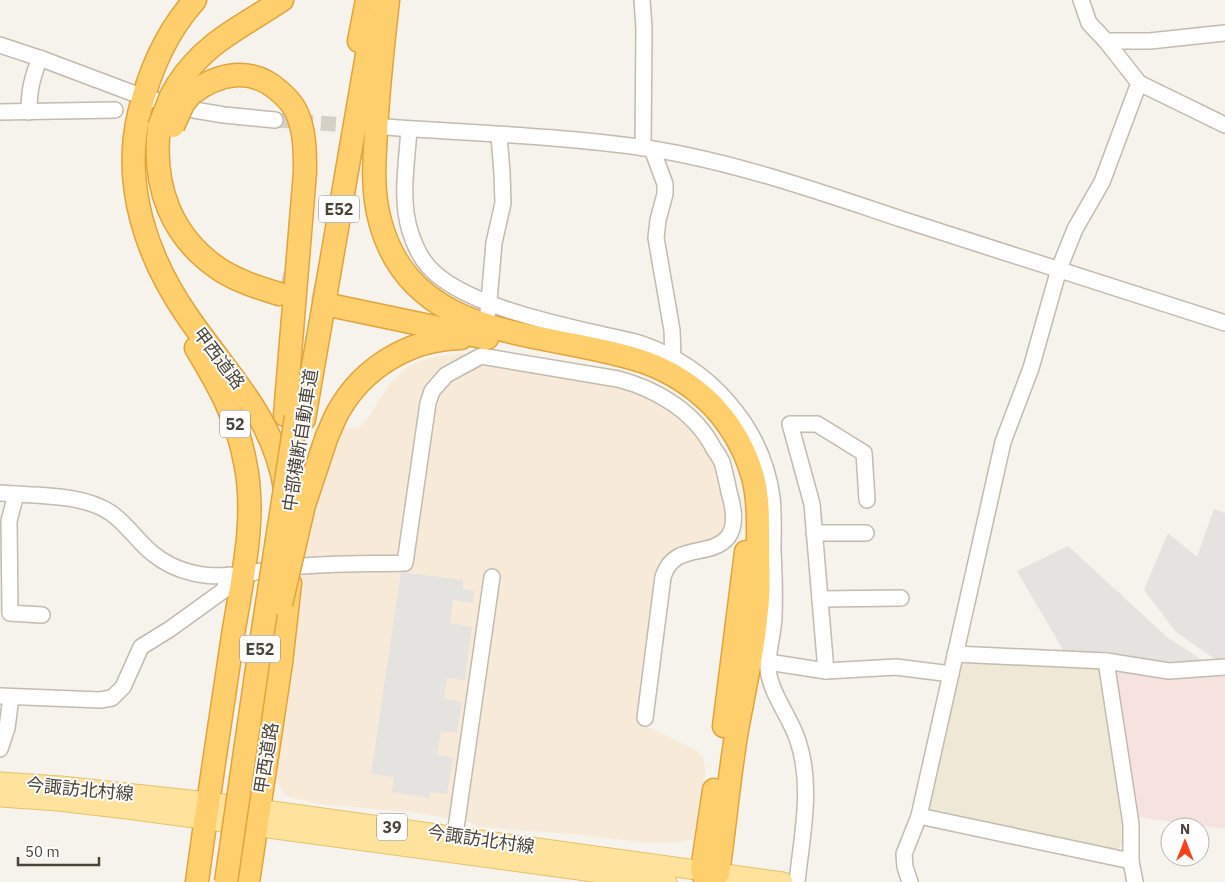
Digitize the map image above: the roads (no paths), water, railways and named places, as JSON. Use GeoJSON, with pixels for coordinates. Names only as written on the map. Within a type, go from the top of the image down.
{"type":"FeatureCollection","features":[{"type":"Feature","properties":{"kind":"highway","name":"甲西道路"},"geometry":{"type":"LineString","coordinates":[[185,0],[155,44],[143,70],[134,155],[138,206],[145,235],[169,287],[188,317],[251,401],[271,438],[284,483],[291,538],[292,567],[282,653],[257,817],[237,878]]}},
{"type":"Feature","properties":{"kind":"highway","name":"甲西道路"},"geometry":{"type":"LineString","coordinates":[[195,0],[176,24],[162,47],[128,124],[126,183],[137,238],[148,266],[222,392],[240,439],[246,464],[249,491],[249,519],[236,574],[197,882]]}},
{"type":"Feature","properties":{"kind":"highway"},"geometry":{"type":"LineString","coordinates":[[280,289],[228,261],[203,241],[194,229],[185,216],[173,187],[165,129],[177,116],[188,68],[200,54],[215,42],[282,0]]}},
{"type":"Feature","properties":{"kind":"highway","name":"中部横断自動車道"},"geometry":{"type":"LineString","coordinates":[[237,878],[260,648],[322,253],[367,0]]}},
{"type":"Feature","properties":{"kind":"highway","name":"中部横断自動車道"},"geometry":{"type":"LineString","coordinates":[[237,878],[295,417],[376,0]]}},
{"type":"Feature","properties":{"kind":"highway"},"geometry":{"type":"LineString","coordinates":[[388,0],[377,109],[374,162],[376,199],[384,237],[403,271],[432,298],[450,311],[487,332]]}},
{"type":"Feature","properties":{"kind":"highway"},"geometry":{"type":"LineString","coordinates":[[184,89],[228,76],[244,75],[258,78],[273,86],[286,97],[295,109],[302,126],[305,148],[305,172],[295,417]]}},
{"type":"Feature","properties":{"kind":"highway"},"geometry":{"type":"LineString","coordinates":[[335,301],[487,332],[620,365],[647,374],[668,384],[686,396],[713,424],[725,440],[742,478],[746,497],[747,540],[724,724],[710,877]]}},
{"type":"Feature","properties":{"kind":"highway"},"geometry":{"type":"LineString","coordinates":[[237,878],[253,794],[274,641],[287,576],[304,505],[327,436],[339,411],[352,391],[369,373],[388,359],[409,348],[434,341],[487,332]]}},
{"type":"Feature","properties":{"kind":"main road","name":"今諏訪北村線"},"geometry":{"type":"LineString","coordinates":[[0,782],[61,786],[667,882]]}},
{"type":"Feature","properties":{"kind":"main road","name":"今諏訪北村線"},"geometry":{"type":"LineString","coordinates":[[0,797],[206,810]]}},
{"type":"Feature","properties":{"kind":"main road","name":"今諏訪北村線"},"geometry":{"type":"LineString","coordinates":[[257,817],[455,835],[710,877],[783,882]]}},
{"type":"Feature","properties":{"kind":"street"},"geometry":{"type":"LineString","coordinates":[[642,0],[648,149],[665,184],[666,194],[658,220],[656,238],[672,330],[673,358]]}},
{"type":"Feature","properties":{"kind":"street"},"geometry":{"type":"LineString","coordinates":[[1081,0],[1089,23],[1106,41],[1139,83],[1225,125]]}},
{"type":"Feature","properties":{"kind":"street"},"geometry":{"type":"LineString","coordinates":[[1106,41],[1150,42],[1225,33]]}},
{"type":"Feature","properties":{"kind":"street"},"geometry":{"type":"LineString","coordinates":[[0,45],[40,58],[139,96],[217,114],[275,120]]}},
{"type":"Feature","properties":{"kind":"street"},"geometry":{"type":"LineString","coordinates":[[29,112],[31,80],[40,58]]}},
{"type":"Feature","properties":{"kind":"street"},"geometry":{"type":"LineString","coordinates":[[910,882],[905,867],[904,854],[919,816],[1003,442],[1031,368],[1059,269],[1075,229],[1102,182],[1139,83]]}},
{"type":"Feature","properties":{"kind":"street"},"geometry":{"type":"LineString","coordinates":[[0,112],[115,110]]}},
{"type":"Feature","properties":{"kind":"street"},"geometry":{"type":"LineString","coordinates":[[384,127],[579,140],[648,149],[753,172],[1225,323]]}},
{"type":"Feature","properties":{"kind":"street"},"geometry":{"type":"LineString","coordinates":[[409,129],[405,178],[405,206],[409,230],[418,251],[429,268],[450,285],[487,332],[637,384],[670,401],[708,436],[722,462],[733,514],[729,535],[722,543],[678,556],[670,561],[666,567],[663,577],[645,718]]}},
{"type":"Feature","properties":{"kind":"street"},"geometry":{"type":"LineString","coordinates":[[487,332],[494,243],[503,203],[499,135]]}},
{"type":"Feature","properties":{"kind":"street"},"geometry":{"type":"LineString","coordinates":[[0,493],[73,499],[94,504],[111,513],[131,530],[152,553],[172,566],[191,573],[211,576],[292,567],[405,563],[427,412],[432,391],[487,332],[547,322],[643,344],[673,358],[702,376],[726,399],[743,421],[760,451],[768,476],[772,500],[774,616],[768,662],[770,678],[798,739],[805,769],[806,794],[797,882]]}},
{"type":"Feature","properties":{"kind":"street"},"geometry":{"type":"LineString","coordinates":[[826,671],[812,504],[790,424],[817,424],[864,453],[867,500]]}},
{"type":"Feature","properties":{"kind":"street"},"geometry":{"type":"LineString","coordinates":[[16,494],[9,521],[4,578],[10,613],[42,615]]}},
{"type":"Feature","properties":{"kind":"street"},"geometry":{"type":"LineString","coordinates":[[814,533],[866,533]]}},
{"type":"Feature","properties":{"kind":"street"},"geometry":{"type":"LineString","coordinates":[[0,749],[7,728],[6,697],[100,700],[112,698],[123,688],[140,647],[170,629],[224,590],[236,574]]}},
{"type":"Feature","properties":{"kind":"street"},"geometry":{"type":"LineString","coordinates":[[455,835],[492,577]]}},
{"type":"Feature","properties":{"kind":"street"},"geometry":{"type":"LineString","coordinates":[[820,600],[901,598]]}},
{"type":"Feature","properties":{"kind":"street"},"geometry":{"type":"LineString","coordinates":[[956,654],[1106,661],[1169,671],[1225,667]]}},
{"type":"Feature","properties":{"kind":"street"},"geometry":{"type":"LineString","coordinates":[[1106,661],[1131,824],[1131,861],[1135,882]]}},
{"type":"Feature","properties":{"kind":"street"},"geometry":{"type":"LineString","coordinates":[[768,662],[826,671],[878,667],[951,674]]}},
{"type":"Feature","properties":{"kind":"street"},"geometry":{"type":"LineString","coordinates":[[919,816],[1131,861]]}},
{"type":"Feature","properties":{"kind":"tunnel"},"geometry":{"type":"LineString","coordinates":[[275,120],[363,126]]}},
{"type":"Feature","properties":{"kind":"tunnel"},"geometry":{"type":"LineString","coordinates":[[281,283],[336,295]]}}]}
